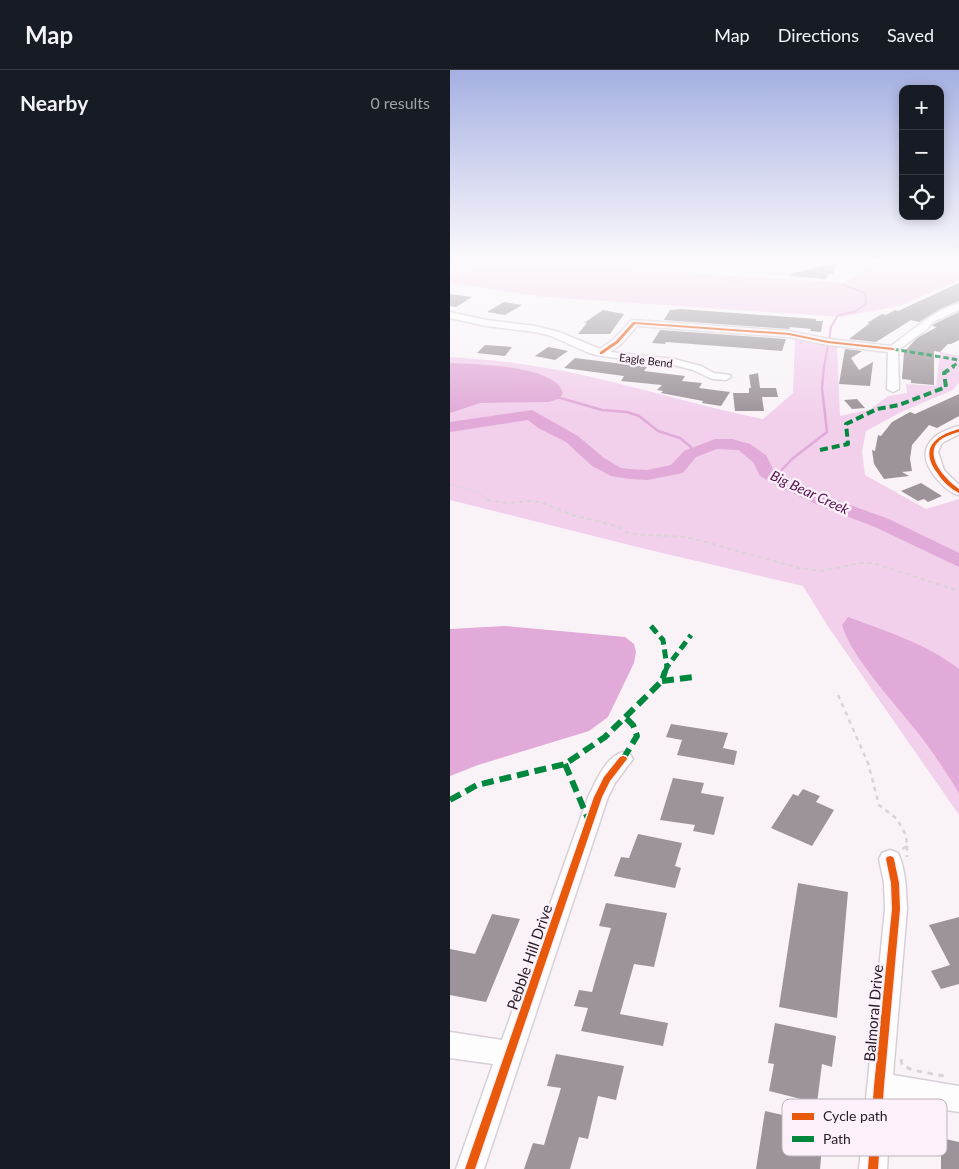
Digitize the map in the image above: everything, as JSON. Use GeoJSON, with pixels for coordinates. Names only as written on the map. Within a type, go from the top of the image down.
{"type":"FeatureCollection","features":[{"type":"Feature","properties":{"kind":"street"},"geometry":{"type":"LineString","coordinates":[[601,353],[617,342],[634,323],[789,334],[828,342],[893,349],[924,327],[930,320],[946,312]]}},
{"type":"Feature","properties":{"kind":"street","name":"Eagle Bend"},"geometry":{"type":"LineString","coordinates":[[450,315],[486,323],[535,329],[554,334],[593,351],[674,362],[697,368],[712,376],[726,377]]}},
{"type":"Feature","properties":{"kind":"street"},"geometry":{"type":"LineString","coordinates":[[893,349],[893,388]]}},
{"type":"Feature","properties":{"kind":"street"},"geometry":{"type":"LineString","coordinates":[[959,430],[940,438],[933,446],[931,455],[941,475],[949,485],[959,491]]}},
{"type":"Feature","properties":{"kind":"street","name":"Pebble Hill Drive"},"geometry":{"type":"LineString","coordinates":[[470,1169],[598,797],[607,779],[623,759]]}},
{"type":"Feature","properties":{"kind":"street","name":"Balmoral Drive"},"geometry":{"type":"LineString","coordinates":[[878,1099],[896,909],[894,883],[901,856]]}},
{"type":"Feature","properties":{"kind":"street"},"geometry":{"type":"LineString","coordinates":[[450,1045],[508,1054]]}},
{"type":"Feature","properties":{"kind":"street"},"geometry":{"type":"LineString","coordinates":[[879,1086],[953,1088]]}},
{"type":"Feature","properties":{"kind":"street","name":"Balmoral Drive"},"geometry":{"type":"LineString","coordinates":[[873,1169],[874,1156]]}},
{"type":"Feature","properties":{"kind":"path"},"geometry":{"type":"LineString","coordinates":[[450,484],[477,492],[484,499],[494,502],[530,501],[543,503],[572,514],[616,526],[635,536],[687,537],[775,562],[815,571],[839,569],[860,562],[873,563],[959,591]]}},
{"type":"Feature","properties":{"kind":"path"},"geometry":{"type":"LineString","coordinates":[[838,695],[868,763],[879,804],[897,819],[906,835],[901,856]]}},
{"type":"Feature","properties":{"kind":"path"},"geometry":{"type":"LineString","coordinates":[[901,1057],[902,1066],[953,1088]]}},
{"type":"Feature","properties":{"kind":"shaded area"},"geometry":{"type":"Polygon","coordinates":[[[771,312],[866,312],[841,317],[771,312]]]}},
{"type":"Feature","properties":{"kind":"shaded area"},"geometry":{"type":"Polygon","coordinates":[[[795,339],[837,346],[840,416],[871,409],[888,396],[907,393],[906,384],[936,386],[940,352],[959,356],[959,383],[953,390],[901,412],[866,431],[862,452],[865,475],[926,509],[959,499],[959,815],[827,625],[803,586],[450,500],[450,357],[507,362],[563,371],[763,419],[793,393],[795,339]]]}},
{"type":"Feature","properties":{"kind":"shaded area"},"geometry":{"type":"Polygon","coordinates":[[[450,363],[513,368],[531,372],[547,377],[558,384],[563,394],[558,399],[549,402],[480,403],[450,413],[450,363]]]}},
{"type":"Feature","properties":{"kind":"shaded area"},"geometry":{"type":"Polygon","coordinates":[[[848,617],[919,645],[959,669],[959,793],[927,744],[865,668],[847,638],[842,625],[848,617]]]}},
{"type":"Feature","properties":{"kind":"shaded area"},"geometry":{"type":"Polygon","coordinates":[[[505,626],[625,637],[634,644],[636,652],[634,663],[608,717],[589,731],[478,765],[450,776],[450,629],[505,626]]]}},
{"type":"Feature","properties":{"kind":"building"},"geometry":{"type":"Polygon","coordinates":[[[489,312],[510,312],[505,315],[489,312]]]}},
{"type":"Feature","properties":{"kind":"building"},"geometry":{"type":"Polygon","coordinates":[[[600,312],[624,314],[610,334],[578,334],[587,323],[584,323],[600,312]]]}},
{"type":"Feature","properties":{"kind":"building"},"geometry":{"type":"Polygon","coordinates":[[[669,312],[725,312],[823,321],[821,332],[790,327],[789,329],[664,320],[669,312]]]}},
{"type":"Feature","properties":{"kind":"building"},"geometry":{"type":"Polygon","coordinates":[[[891,312],[935,312],[919,322],[911,320],[876,342],[849,339],[870,323],[867,323],[882,314],[886,315],[891,312]]]}},
{"type":"Feature","properties":{"kind":"building"},"geometry":{"type":"Polygon","coordinates":[[[959,312],[959,340],[948,344],[940,352],[934,351],[934,385],[911,383],[911,380],[902,379],[904,352],[917,338],[937,327],[932,326],[959,312]]]}},
{"type":"Feature","properties":{"kind":"building"},"geometry":{"type":"Polygon","coordinates":[[[660,330],[786,339],[782,351],[666,342],[665,344],[652,343],[660,330]]]}},
{"type":"Feature","properties":{"kind":"building"},"geometry":{"type":"Polygon","coordinates":[[[485,345],[512,347],[505,356],[477,353],[485,345]]]}},
{"type":"Feature","properties":{"kind":"building"},"geometry":{"type":"Polygon","coordinates":[[[548,347],[568,351],[555,360],[535,356],[548,347]]]}},
{"type":"Feature","properties":{"kind":"building"},"geometry":{"type":"Polygon","coordinates":[[[845,349],[862,351],[851,358],[859,370],[873,362],[870,386],[839,384],[845,349]]]}},
{"type":"Feature","properties":{"kind":"building"},"geometry":{"type":"Polygon","coordinates":[[[575,358],[647,367],[644,371],[685,376],[682,381],[702,383],[699,388],[730,392],[721,406],[702,403],[703,401],[661,393],[663,391],[657,390],[662,385],[621,381],[624,376],[564,368],[575,358]]]}},
{"type":"Feature","properties":{"kind":"building"},"geometry":{"type":"Polygon","coordinates":[[[758,373],[760,388],[776,388],[778,397],[762,397],[764,411],[735,411],[733,393],[749,393],[749,388],[751,388],[749,375],[758,373]]]}},
{"type":"Feature","properties":{"kind":"building"},"geometry":{"type":"Polygon","coordinates":[[[959,394],[959,416],[937,428],[929,425],[912,445],[910,459],[912,471],[902,472],[909,476],[884,479],[874,464],[872,450],[875,451],[878,435],[881,436],[892,422],[910,412],[915,414],[959,394]]]}},
{"type":"Feature","properties":{"kind":"building"},"geometry":{"type":"Polygon","coordinates":[[[857,399],[865,408],[852,409],[844,400],[857,399]]]}},
{"type":"Feature","properties":{"kind":"building"},"geometry":{"type":"Polygon","coordinates":[[[921,483],[942,496],[928,502],[924,499],[918,501],[901,491],[921,483]]]}},
{"type":"Feature","properties":{"kind":"building"},"geometry":{"type":"Polygon","coordinates":[[[671,724],[728,733],[723,748],[737,751],[734,765],[677,755],[682,740],[666,737],[671,724]]]}},
{"type":"Feature","properties":{"kind":"building"},"geometry":{"type":"Polygon","coordinates":[[[673,778],[704,783],[701,793],[724,797],[714,835],[693,831],[695,825],[660,820],[673,778]]]}},
{"type":"Feature","properties":{"kind":"building"},"geometry":{"type":"Polygon","coordinates":[[[803,789],[820,796],[816,802],[834,810],[812,846],[771,828],[793,794],[798,796],[803,789]]]}},
{"type":"Feature","properties":{"kind":"building"},"geometry":{"type":"Polygon","coordinates":[[[638,834],[682,843],[675,866],[681,868],[675,888],[614,876],[621,857],[629,858],[638,834]]]}},
{"type":"Feature","properties":{"kind":"building"},"geometry":{"type":"Polygon","coordinates":[[[798,883],[848,892],[837,1018],[779,1007],[798,883]]]}},
{"type":"Feature","properties":{"kind":"building"},"geometry":{"type":"Polygon","coordinates":[[[606,903],[667,913],[654,967],[634,964],[620,1014],[668,1023],[663,1046],[581,1031],[588,1008],[574,1006],[579,990],[592,992],[611,928],[599,926],[606,903]]]}},
{"type":"Feature","properties":{"kind":"building"},"geometry":{"type":"Polygon","coordinates":[[[492,914],[520,919],[486,1002],[450,995],[450,949],[475,954],[492,914]]]}},
{"type":"Feature","properties":{"kind":"building"},"geometry":{"type":"Polygon","coordinates":[[[959,917],[959,984],[941,989],[931,971],[950,965],[929,925],[959,917]]]}},
{"type":"Feature","properties":{"kind":"building"},"geometry":{"type":"Polygon","coordinates":[[[775,1023],[836,1036],[832,1067],[822,1064],[818,1099],[801,1099],[769,1091],[774,1064],[768,1063],[775,1023]]]}},
{"type":"Feature","properties":{"kind":"building"},"geometry":{"type":"Polygon","coordinates":[[[556,1054],[624,1066],[616,1100],[598,1096],[588,1139],[579,1137],[570,1169],[524,1169],[533,1143],[544,1145],[561,1088],[547,1086],[556,1054]]]}},
{"type":"Feature","properties":{"kind":"building"},"geometry":{"type":"Polygon","coordinates":[[[765,1111],[782,1115],[782,1156],[821,1156],[820,1169],[756,1169],[765,1111]]]}},
{"type":"Feature","properties":{"kind":"building"},"geometry":{"type":"Polygon","coordinates":[[[947,1139],[959,1142],[959,1169],[941,1169],[941,1156],[947,1156],[947,1139]]]}},
{"type":"Feature","properties":{"kind":"waterway"},"geometry":{"type":"LineString","coordinates":[[829,340],[831,327],[838,315],[852,312]]}},
{"type":"Feature","properties":{"kind":"waterway"},"geometry":{"type":"LineString","coordinates":[[824,367],[828,345]]}},
{"type":"Feature","properties":{"kind":"waterway"},"geometry":{"type":"LineString","coordinates":[[775,477],[792,459],[827,432],[822,388],[824,366]]}},
{"type":"Feature","properties":{"kind":"waterway"},"geometry":{"type":"LineString","coordinates":[[557,397],[602,410],[627,412],[639,416],[658,431],[680,438],[691,447],[690,454]]}},
{"type":"Feature","properties":{"kind":"waterway","name":"Big Bear Creek"},"geometry":{"type":"LineString","coordinates":[[450,427],[532,415],[544,425],[572,439],[598,462],[617,472],[630,474],[647,475],[677,469],[690,454],[715,444],[732,444],[744,447],[760,459],[766,472],[785,483],[833,505],[882,523],[959,561]]}},
{"type":"Feature","properties":{"kind":"marked path"},"geometry":{"type":"LineString","coordinates":[[893,349],[959,360]]}},
{"type":"Feature","properties":{"kind":"marked path"},"geometry":{"type":"LineString","coordinates":[[820,450],[848,444],[846,424],[877,409],[899,405],[946,387],[944,373],[959,362]]}},
{"type":"Feature","properties":{"kind":"marked path"},"geometry":{"type":"LineString","coordinates":[[651,626],[663,640],[667,667]]}},
{"type":"Feature","properties":{"kind":"marked path"},"geometry":{"type":"LineString","coordinates":[[450,800],[477,785],[565,764],[605,737],[662,681],[667,667],[691,635]]}},
{"type":"Feature","properties":{"kind":"marked path"},"geometry":{"type":"LineString","coordinates":[[662,681],[694,677]]}},
{"type":"Feature","properties":{"kind":"marked path"},"geometry":{"type":"LineString","coordinates":[[623,759],[637,736],[633,725],[626,718]]}},
{"type":"Feature","properties":{"kind":"marked path"},"geometry":{"type":"LineString","coordinates":[[565,764],[589,821]]}},
{"type":"Feature","properties":{"kind":"cycle path"},"geometry":{"type":"LineString","coordinates":[[601,353],[617,342],[634,323],[789,334],[828,342],[893,349]]}},
{"type":"Feature","properties":{"kind":"cycle path"},"geometry":{"type":"LineString","coordinates":[[959,430],[937,441],[931,452],[938,472],[959,491]]}},
{"type":"Feature","properties":{"kind":"cycle path"},"geometry":{"type":"LineString","coordinates":[[470,1169],[598,797],[607,779],[623,759]]}},
{"type":"Feature","properties":{"kind":"cycle path"},"geometry":{"type":"LineString","coordinates":[[878,1099],[896,909],[895,883],[890,859]]}},
{"type":"Feature","properties":{"kind":"cycle path"},"geometry":{"type":"LineString","coordinates":[[873,1169],[874,1156]]}}]}
